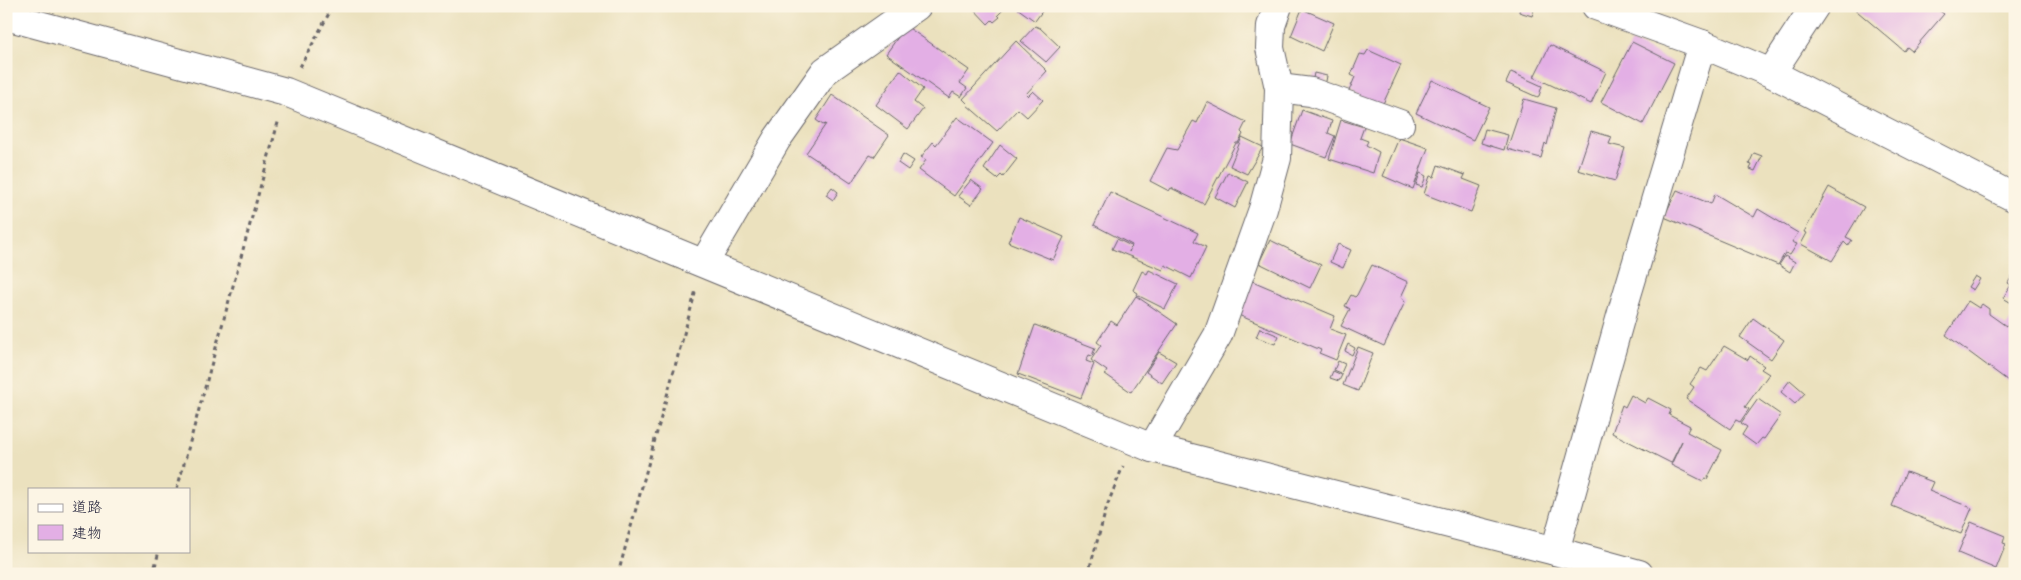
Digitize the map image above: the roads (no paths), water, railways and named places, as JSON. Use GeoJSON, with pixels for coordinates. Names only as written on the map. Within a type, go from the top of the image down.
{"type":"FeatureCollection","features":[{"type":"Feature","properties":{"kind":"street"},"geometry":{"type":"LineString","coordinates":[[704,263],[777,139],[826,71],[917,6]]}},
{"type":"Feature","properties":{"kind":"street"},"geometry":{"type":"LineString","coordinates":[[1142,444],[1218,335],[1263,209],[1277,158],[1280,88],[1270,48],[1271,26],[1278,6]]}},
{"type":"Feature","properties":{"kind":"street"},"geometry":{"type":"LineString","coordinates":[[1596,6],[1702,44],[1771,72],[2015,198]]}},
{"type":"Feature","properties":{"kind":"street"},"geometry":{"type":"LineString","coordinates":[[1771,72],[1815,6]]}},
{"type":"Feature","properties":{"kind":"street"},"geometry":{"type":"LineString","coordinates":[[6,16],[286,92],[1142,444],[1639,574]]}},
{"type":"Feature","properties":{"kind":"street"},"geometry":{"type":"LineString","coordinates":[[1555,551],[1624,305],[1702,44]]}},
{"type":"Feature","properties":{"kind":"street"},"geometry":{"type":"LineString","coordinates":[[1280,88],[1311,92],[1400,124]]}}]}
